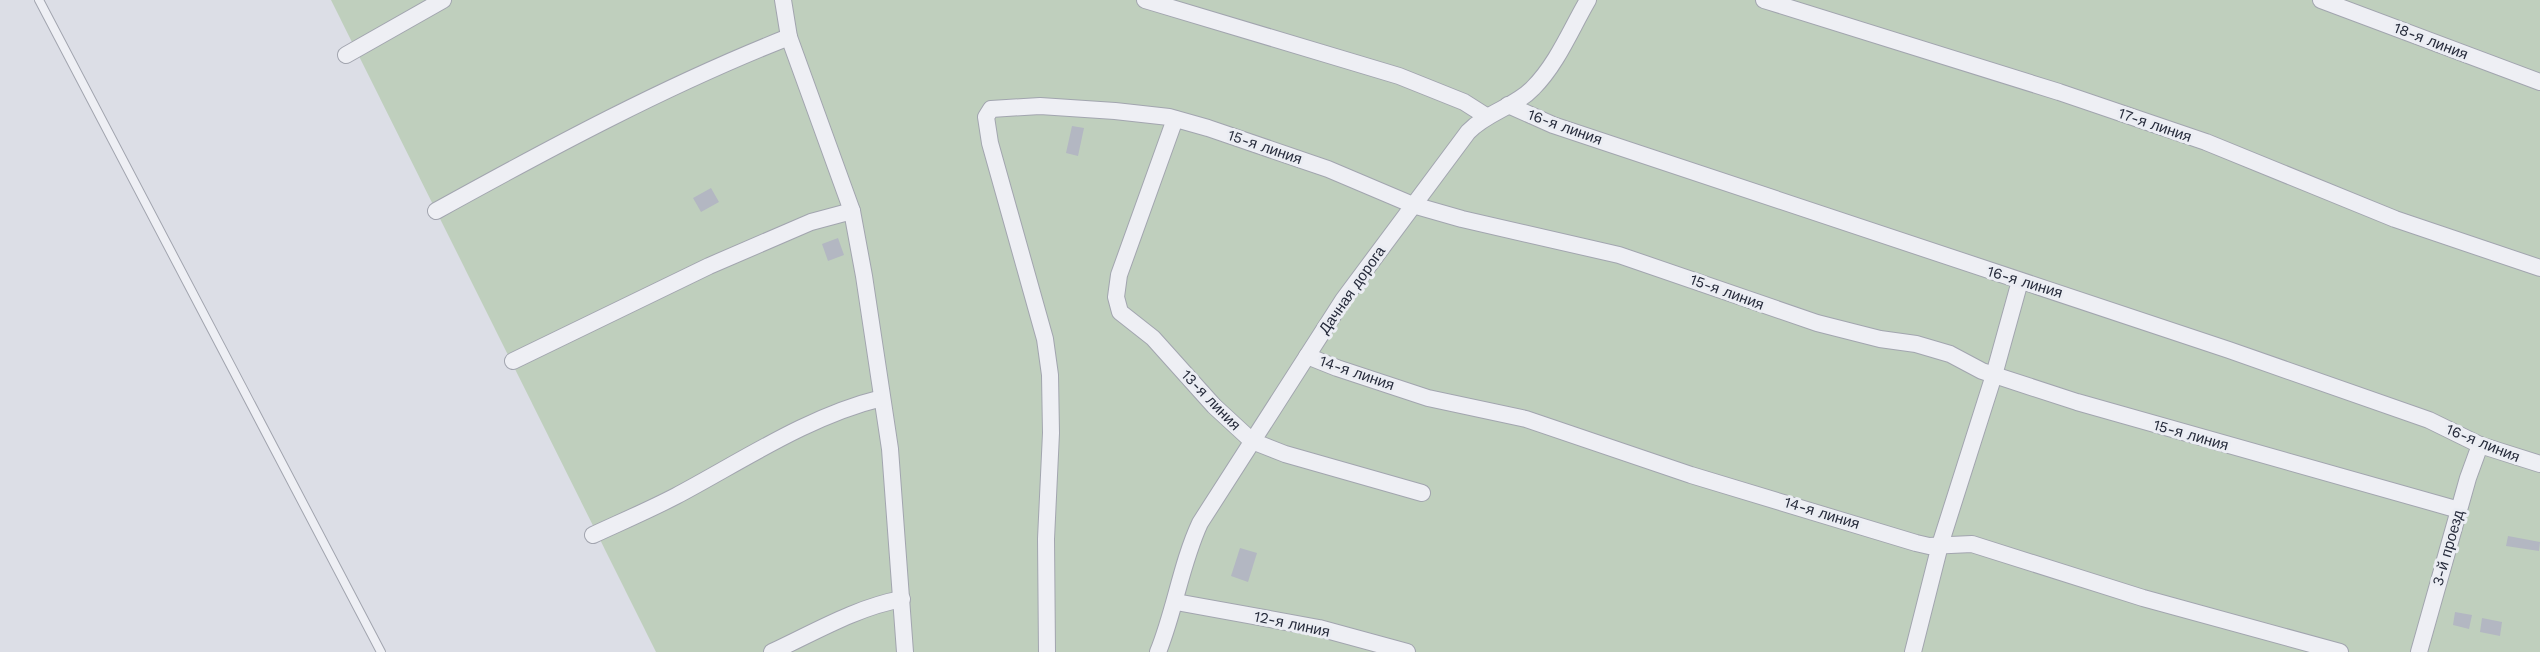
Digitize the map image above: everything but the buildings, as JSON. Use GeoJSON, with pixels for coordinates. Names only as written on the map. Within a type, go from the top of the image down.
{"type":"FeatureCollection","features":[{"type":"Feature","properties":{"kind":"street"},"geometry":{"type":"LineString","coordinates":[[346,55],[443,0]]}},
{"type":"Feature","properties":{"kind":"street"},"geometry":{"type":"LineString","coordinates":[[783,0],[789,37],[852,211],[870,309],[890,449],[905,652]]}},
{"type":"Feature","properties":{"kind":"street"},"geometry":{"type":"LineString","coordinates":[[1145,0],[1399,76],[1464,102],[1486,116]]}},
{"type":"Feature","properties":{"kind":"street","name":"Дачная дорога"},"geometry":{"type":"LineString","coordinates":[[1158,652],[1176,602],[1191,543],[1200,523],[1343,300],[1468,132],[1486,116],[1533,89],[1546,72],[1588,0]]}},
{"type":"Feature","properties":{"kind":"street","name":"17-я линия"},"geometry":{"type":"LineString","coordinates":[[1764,0],[2059,92],[2206,142],[2395,219],[2540,268]]}},
{"type":"Feature","properties":{"kind":"street","name":"18-я линия"},"geometry":{"type":"LineString","coordinates":[[2321,0],[2540,82]]}},
{"type":"Feature","properties":{"kind":"street"},"geometry":{"type":"LineString","coordinates":[[436,211],[601,123],[721,66],[789,37]]}},
{"type":"Feature","properties":{"kind":"street","name":"16-я линия"},"geometry":{"type":"LineString","coordinates":[[1508,105],[1553,125],[2229,350],[2402,410],[2480,445],[2540,464]]}},
{"type":"Feature","properties":{"kind":"street","name":"15-я линия"},"geometry":{"type":"LineString","coordinates":[[1047,652],[1046,539],[1051,433],[1050,375],[1045,339],[990,143],[986,117],[991,109],[1040,106],[1115,111],[1175,119],[1328,169],[1413,205],[1462,219],[1619,255],[1817,323],[1880,339],[1917,344],[1950,354],[1994,375],[2077,402],[2459,510]]}},
{"type":"Feature","properties":{"kind":"street","name":"13-я линия"},"geometry":{"type":"LineString","coordinates":[[1175,119],[1119,275],[1116,297],[1120,312],[1153,338],[1214,406],[1252,441],[1285,454],[1422,493]]}},
{"type":"Feature","properties":{"kind":"street"},"geometry":{"type":"LineString","coordinates":[[513,361],[709,266],[811,222],[852,211]]}},
{"type":"Feature","properties":{"kind":"street"},"geometry":{"type":"LineString","coordinates":[[1913,652],[1940,545],[1994,375],[2020,281]]}},
{"type":"Feature","properties":{"kind":"street","name":"14-я линия"},"geometry":{"type":"LineString","coordinates":[[1307,356],[1428,398],[1526,419],[1691,475],[1917,543],[1929,546],[1972,544],[2144,598],[2340,652]]}},
{"type":"Feature","properties":{"kind":"street"},"geometry":{"type":"LineString","coordinates":[[593,535],[675,496],[806,427],[845,409],[882,398]]}},
{"type":"Feature","properties":{"kind":"street","name":"3-й проезд"},"geometry":{"type":"LineString","coordinates":[[2419,652],[2480,445]]}},
{"type":"Feature","properties":{"kind":"street"},"geometry":{"type":"LineString","coordinates":[[771,652],[864,610],[885,602],[902,599]]}},
{"type":"Feature","properties":{"kind":"street","name":"12-я линия"},"geometry":{"type":"LineString","coordinates":[[1176,602],[1319,628],[1407,652]]}},
{"type":"Feature","properties":{"kind":"lane"},"geometry":{"type":"LineString","coordinates":[[39,0],[381,652]]}},
{"type":"Feature","properties":{"kind":"green space"},"geometry":{"type":"Polygon","coordinates":[[[331,0],[2540,0],[2540,652],[656,652],[331,0]]]}}]}
